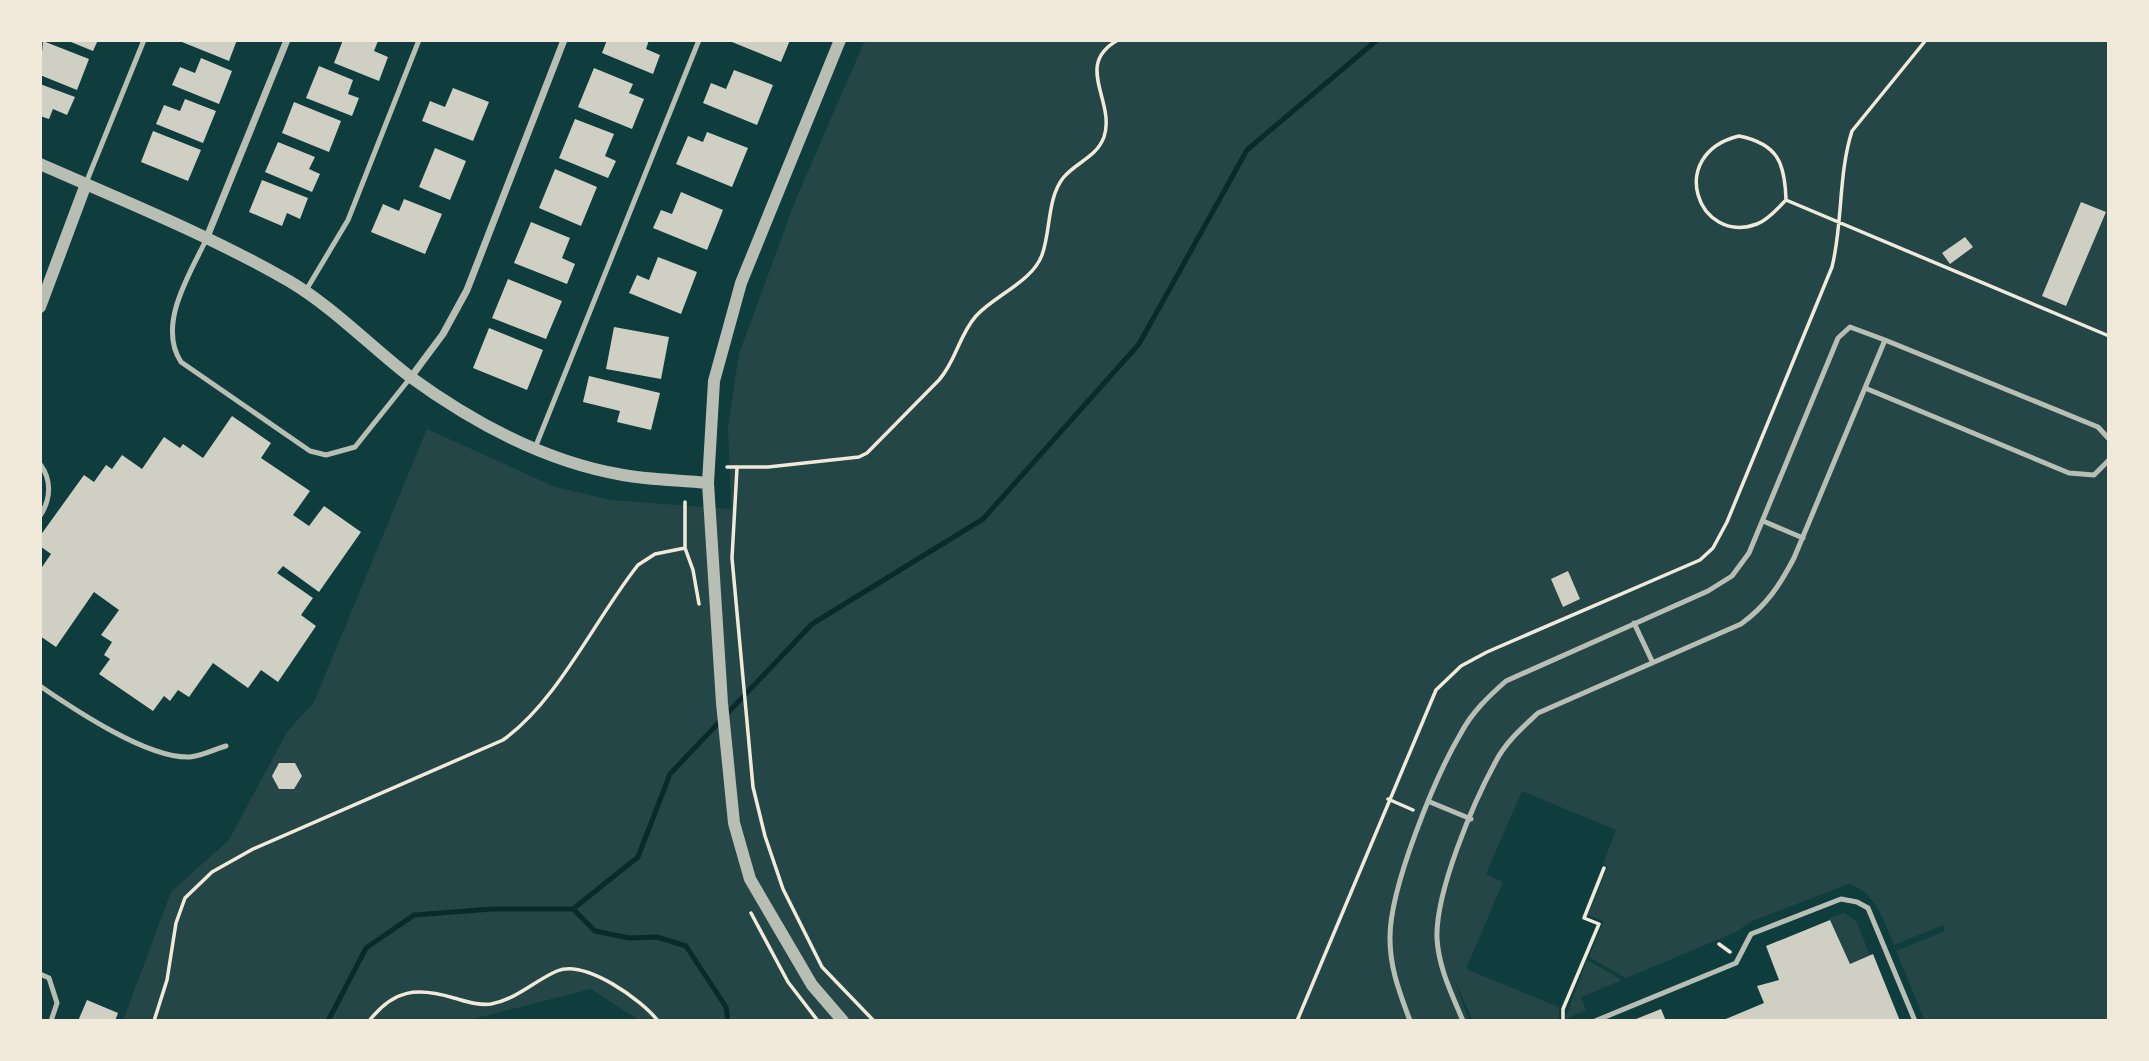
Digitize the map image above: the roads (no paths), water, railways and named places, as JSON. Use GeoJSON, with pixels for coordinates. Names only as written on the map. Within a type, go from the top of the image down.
{"type":"FeatureCollection","features":[{"type":"Feature","properties":{"kind":"street"},"geometry":{"type":"LineString","coordinates":[[207,237],[287,40]]}},
{"type":"Feature","properties":{"kind":"street"},"geometry":{"type":"LineString","coordinates":[[411,377],[443,334],[467,290],[564,40]]}},
{"type":"Feature","properties":{"kind":"street"},"geometry":{"type":"LineString","coordinates":[[840,40],[741,283],[714,381],[708,483],[733,809],[750,879],[812,985],[843,1021]]}},
{"type":"Feature","properties":{"kind":"street"},"geometry":{"type":"LineString","coordinates":[[40,164],[207,237],[305,292],[411,377],[463,413],[535,448],[564,460],[623,475],[708,483]]}},
{"type":"Feature","properties":{"kind":"street"},"geometry":{"type":"LineString","coordinates":[[40,307],[86,184]]}},
{"type":"Feature","properties":{"kind":"lane"},"geometry":{"type":"LineString","coordinates":[[86,184],[144,40]]}},
{"type":"Feature","properties":{"kind":"lane"},"geometry":{"type":"LineString","coordinates":[[305,292],[348,220],[419,40]]}},
{"type":"Feature","properties":{"kind":"lane"},"geometry":{"type":"LineString","coordinates":[[535,448],[699,40]]}},
{"type":"Feature","properties":{"kind":"lane"},"geometry":{"type":"LineString","coordinates":[[207,237],[173,316],[171,336],[174,352],[181,362],[299,443],[326,455],[355,447],[411,377]]}},
{"type":"Feature","properties":{"kind":"lane"},"geometry":{"type":"LineString","coordinates":[[1410,1021],[1393,976],[1390,936],[1398,881],[1461,733],[1484,700],[1506,681],[1708,591],[1732,576],[1749,553],[1838,338],[1850,327],[2098,427],[2109,439]]}},
{"type":"Feature","properties":{"kind":"lane"},"geometry":{"type":"LineString","coordinates":[[1463,1021],[1443,973],[1437,939],[1439,906],[1450,870],[1496,761],[1513,736],[1538,713],[1741,624],[1759,611],[1778,589],[1802,538],[1885,340]]}},
{"type":"Feature","properties":{"kind":"lane"},"geometry":{"type":"LineString","coordinates":[[1865,388],[2069,473],[2094,475],[2109,460]]}},
{"type":"Feature","properties":{"kind":"lane"},"geometry":{"type":"LineString","coordinates":[[40,464],[50,481],[48,497],[40,516]]}},
{"type":"Feature","properties":{"kind":"lane"},"geometry":{"type":"LineString","coordinates":[[1763,521],[1802,538]]}},
{"type":"Feature","properties":{"kind":"lane"},"geometry":{"type":"LineString","coordinates":[[1634,623],[1652,661]]}},
{"type":"Feature","properties":{"kind":"lane"},"geometry":{"type":"LineString","coordinates":[[40,686],[96,722],[163,754],[191,757],[226,746]]}},
{"type":"Feature","properties":{"kind":"lane"},"geometry":{"type":"LineString","coordinates":[[1430,802],[1471,819]]}},
{"type":"Feature","properties":{"kind":"lane"},"geometry":{"type":"LineString","coordinates":[[1595,1021],[1736,963],[1751,934],[1841,899],[1857,902],[1868,908],[1915,1021]]}},
{"type":"Feature","properties":{"kind":"lane"},"geometry":{"type":"LineString","coordinates":[[40,974],[49,978],[57,1003],[51,1021]]}},
{"type":"Feature","properties":{"kind":"waterway"},"geometry":{"type":"LineString","coordinates":[[328,1021],[366,948],[414,915],[492,909],[573,909],[638,857],[670,774],[812,624],[983,519],[1139,344],[1247,150],[1377,40]]}},
{"type":"Feature","properties":{"kind":"waterway"},"geometry":{"type":"LineString","coordinates":[[573,909],[595,931],[629,938],[657,937],[686,946],[726,1007],[728,1021]]}}]}
